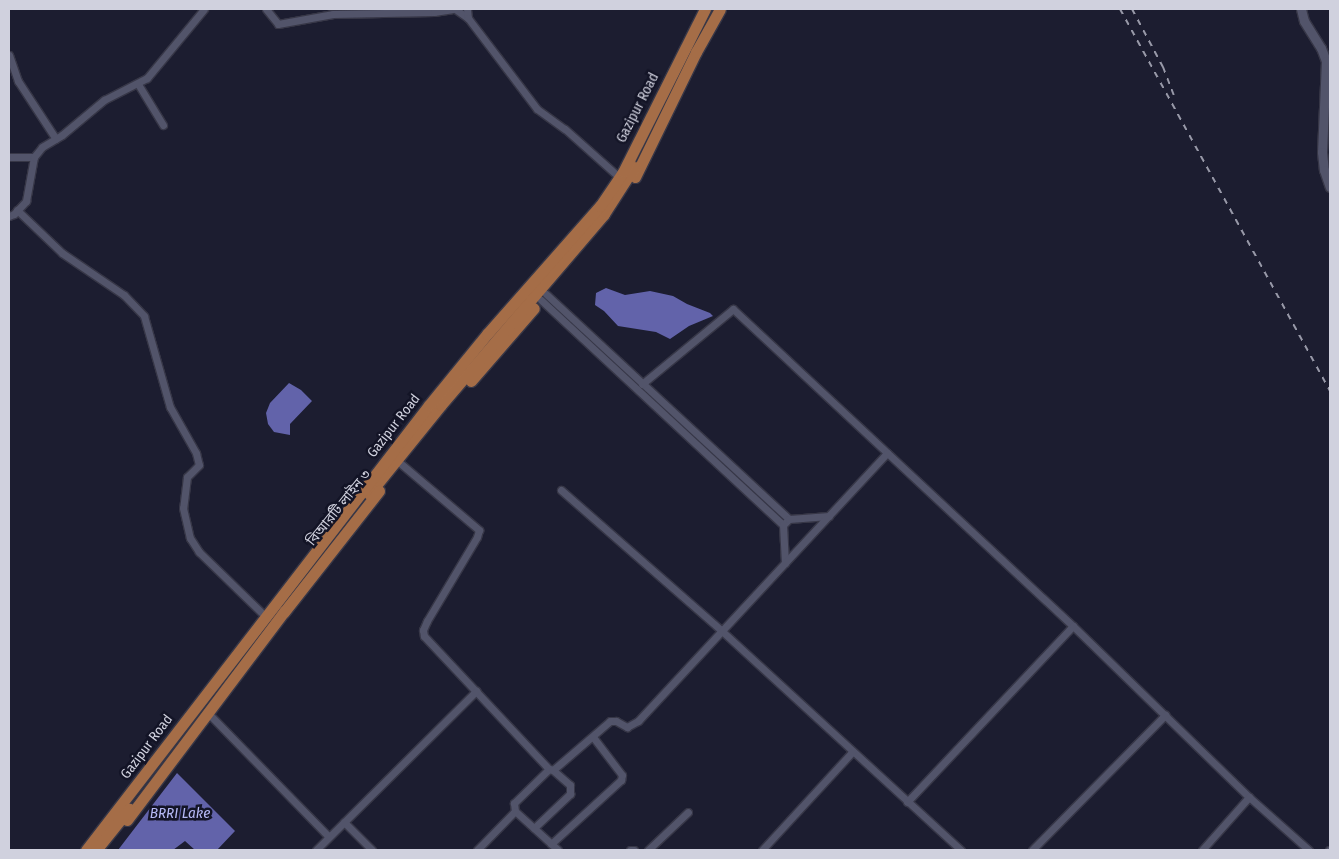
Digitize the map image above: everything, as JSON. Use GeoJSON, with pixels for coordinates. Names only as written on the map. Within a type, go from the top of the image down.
{"type":"FeatureCollection","features":[{"type":"Feature","properties":{"kind":"main road","name":"Gazipur Road"},"geometry":{"type":"LineString","coordinates":[[86,850],[429,405],[487,334],[600,206],[619,177],[705,9]]}},
{"type":"Feature","properties":{"kind":"main road","name":"বিআরটি লাইন ৩"},"geometry":{"type":"LineString","coordinates":[[96,850],[325,548],[441,405],[618,194],[713,9]]}},
{"type":"Feature","properties":{"kind":"main road","name":"Gazipur Road"},"geometry":{"type":"LineString","coordinates":[[105,850],[284,612],[400,463],[543,297],[616,207],[633,181],[696,52],[720,9]]}},
{"type":"Feature","properties":{"kind":"street"},"geometry":{"type":"LineString","coordinates":[[9,216],[26,201],[34,157],[42,148],[104,100],[123,89],[138,84],[162,63],[204,9]]}},
{"type":"Feature","properties":{"kind":"street"},"geometry":{"type":"LineString","coordinates":[[266,9],[278,24],[333,14],[434,12],[454,9],[468,18],[537,109],[565,129],[619,177]]}},
{"type":"Feature","properties":{"kind":"street"},"geometry":{"type":"LineString","coordinates":[[467,9],[468,18]]}},
{"type":"Feature","properties":{"kind":"street"},"geometry":{"type":"LineString","coordinates":[[1301,9],[1304,21],[1321,48],[1329,68],[1323,97],[1322,152],[1324,170],[1330,187]]}},
{"type":"Feature","properties":{"kind":"street"},"geometry":{"type":"LineString","coordinates":[[9,55],[18,81],[56,139]]}},
{"type":"Feature","properties":{"kind":"street"},"geometry":{"type":"LineString","coordinates":[[138,84],[163,125]]}},
{"type":"Feature","properties":{"kind":"street"},"geometry":{"type":"LineString","coordinates":[[9,157],[34,157]]}},
{"type":"Feature","properties":{"kind":"street"},"geometry":{"type":"LineString","coordinates":[[17,210],[62,253],[124,295],[144,316],[170,407],[196,453],[199,465],[186,477],[183,508],[190,538],[199,552],[265,616]]}},
{"type":"Feature","properties":{"kind":"street"},"geometry":{"type":"LineString","coordinates":[[543,297],[642,384],[786,522],[785,563]]}},
{"type":"Feature","properties":{"kind":"street"},"geometry":{"type":"LineString","coordinates":[[543,297],[786,522]]}},
{"type":"Feature","properties":{"kind":"street"},"geometry":{"type":"LineString","coordinates":[[642,384],[734,309],[1073,626],[1249,797],[1309,850]]}},
{"type":"Feature","properties":{"kind":"street"},"geometry":{"type":"LineString","coordinates":[[558,850],[515,810],[514,803],[551,769],[593,737],[610,721],[616,721],[624,727],[632,726],[723,632],[887,453]]}},
{"type":"Feature","properties":{"kind":"street"},"geometry":{"type":"LineString","coordinates":[[400,463],[479,530],[477,537],[423,630],[424,636],[551,769],[570,785],[570,794],[534,828]]}},
{"type":"Feature","properties":{"kind":"street"},"geometry":{"type":"LineString","coordinates":[[561,490],[723,632],[961,850]]}},
{"type":"Feature","properties":{"kind":"street"},"geometry":{"type":"LineString","coordinates":[[786,522],[829,516]]}},
{"type":"Feature","properties":{"kind":"street"},"geometry":{"type":"LineString","coordinates":[[908,802],[1073,626]]}},
{"type":"Feature","properties":{"kind":"street"},"geometry":{"type":"LineString","coordinates":[[316,850],[476,691]]}},
{"type":"Feature","properties":{"kind":"street"},"geometry":{"type":"LineString","coordinates":[[208,713],[329,837]]}},
{"type":"Feature","properties":{"kind":"street"},"geometry":{"type":"LineString","coordinates":[[1032,850],[1165,716]]}},
{"type":"Feature","properties":{"kind":"street"},"geometry":{"type":"LineString","coordinates":[[551,844],[621,780],[622,774],[593,737]]}},
{"type":"Feature","properties":{"kind":"street"},"geometry":{"type":"LineString","coordinates":[[762,850],[852,752]]}},
{"type":"Feature","properties":{"kind":"street"},"geometry":{"type":"LineString","coordinates":[[1202,850],[1249,797]]}},
{"type":"Feature","properties":{"kind":"street"},"geometry":{"type":"LineString","coordinates":[[477,850],[515,810]]}},
{"type":"Feature","properties":{"kind":"street"},"geometry":{"type":"LineString","coordinates":[[648,850],[688,812]]}},
{"type":"Feature","properties":{"kind":"street"},"geometry":{"type":"LineString","coordinates":[[344,822],[372,850]]}},
{"type":"Feature","properties":{"kind":"water"},"geometry":{"type":"Polygon","coordinates":[[[606,288],[625,295],[650,291],[673,296],[713,316],[689,326],[670,339],[656,332],[618,326],[604,311],[595,305],[596,293],[606,288]]]}},
{"type":"Feature","properties":{"kind":"water"},"geometry":{"type":"Polygon","coordinates":[[[289,383],[301,390],[312,401],[290,424],[290,435],[274,432],[268,424],[266,413],[270,403],[289,383]]]}},
{"type":"Feature","properties":{"kind":"water","name":"BRRI Lake"},"geometry":{"type":"Polygon","coordinates":[[[177,773],[235,831],[217,850],[195,850],[185,841],[173,850],[118,850],[177,773]]]}},
{"type":"Feature","properties":{"kind":"railway"},"geometry":{"type":"LineString","coordinates":[[1120,9],[1330,391]]}},
{"type":"Feature","properties":{"kind":"railway"},"geometry":{"type":"LineString","coordinates":[[1132,9],[1163,67],[1174,95]]}}]}
